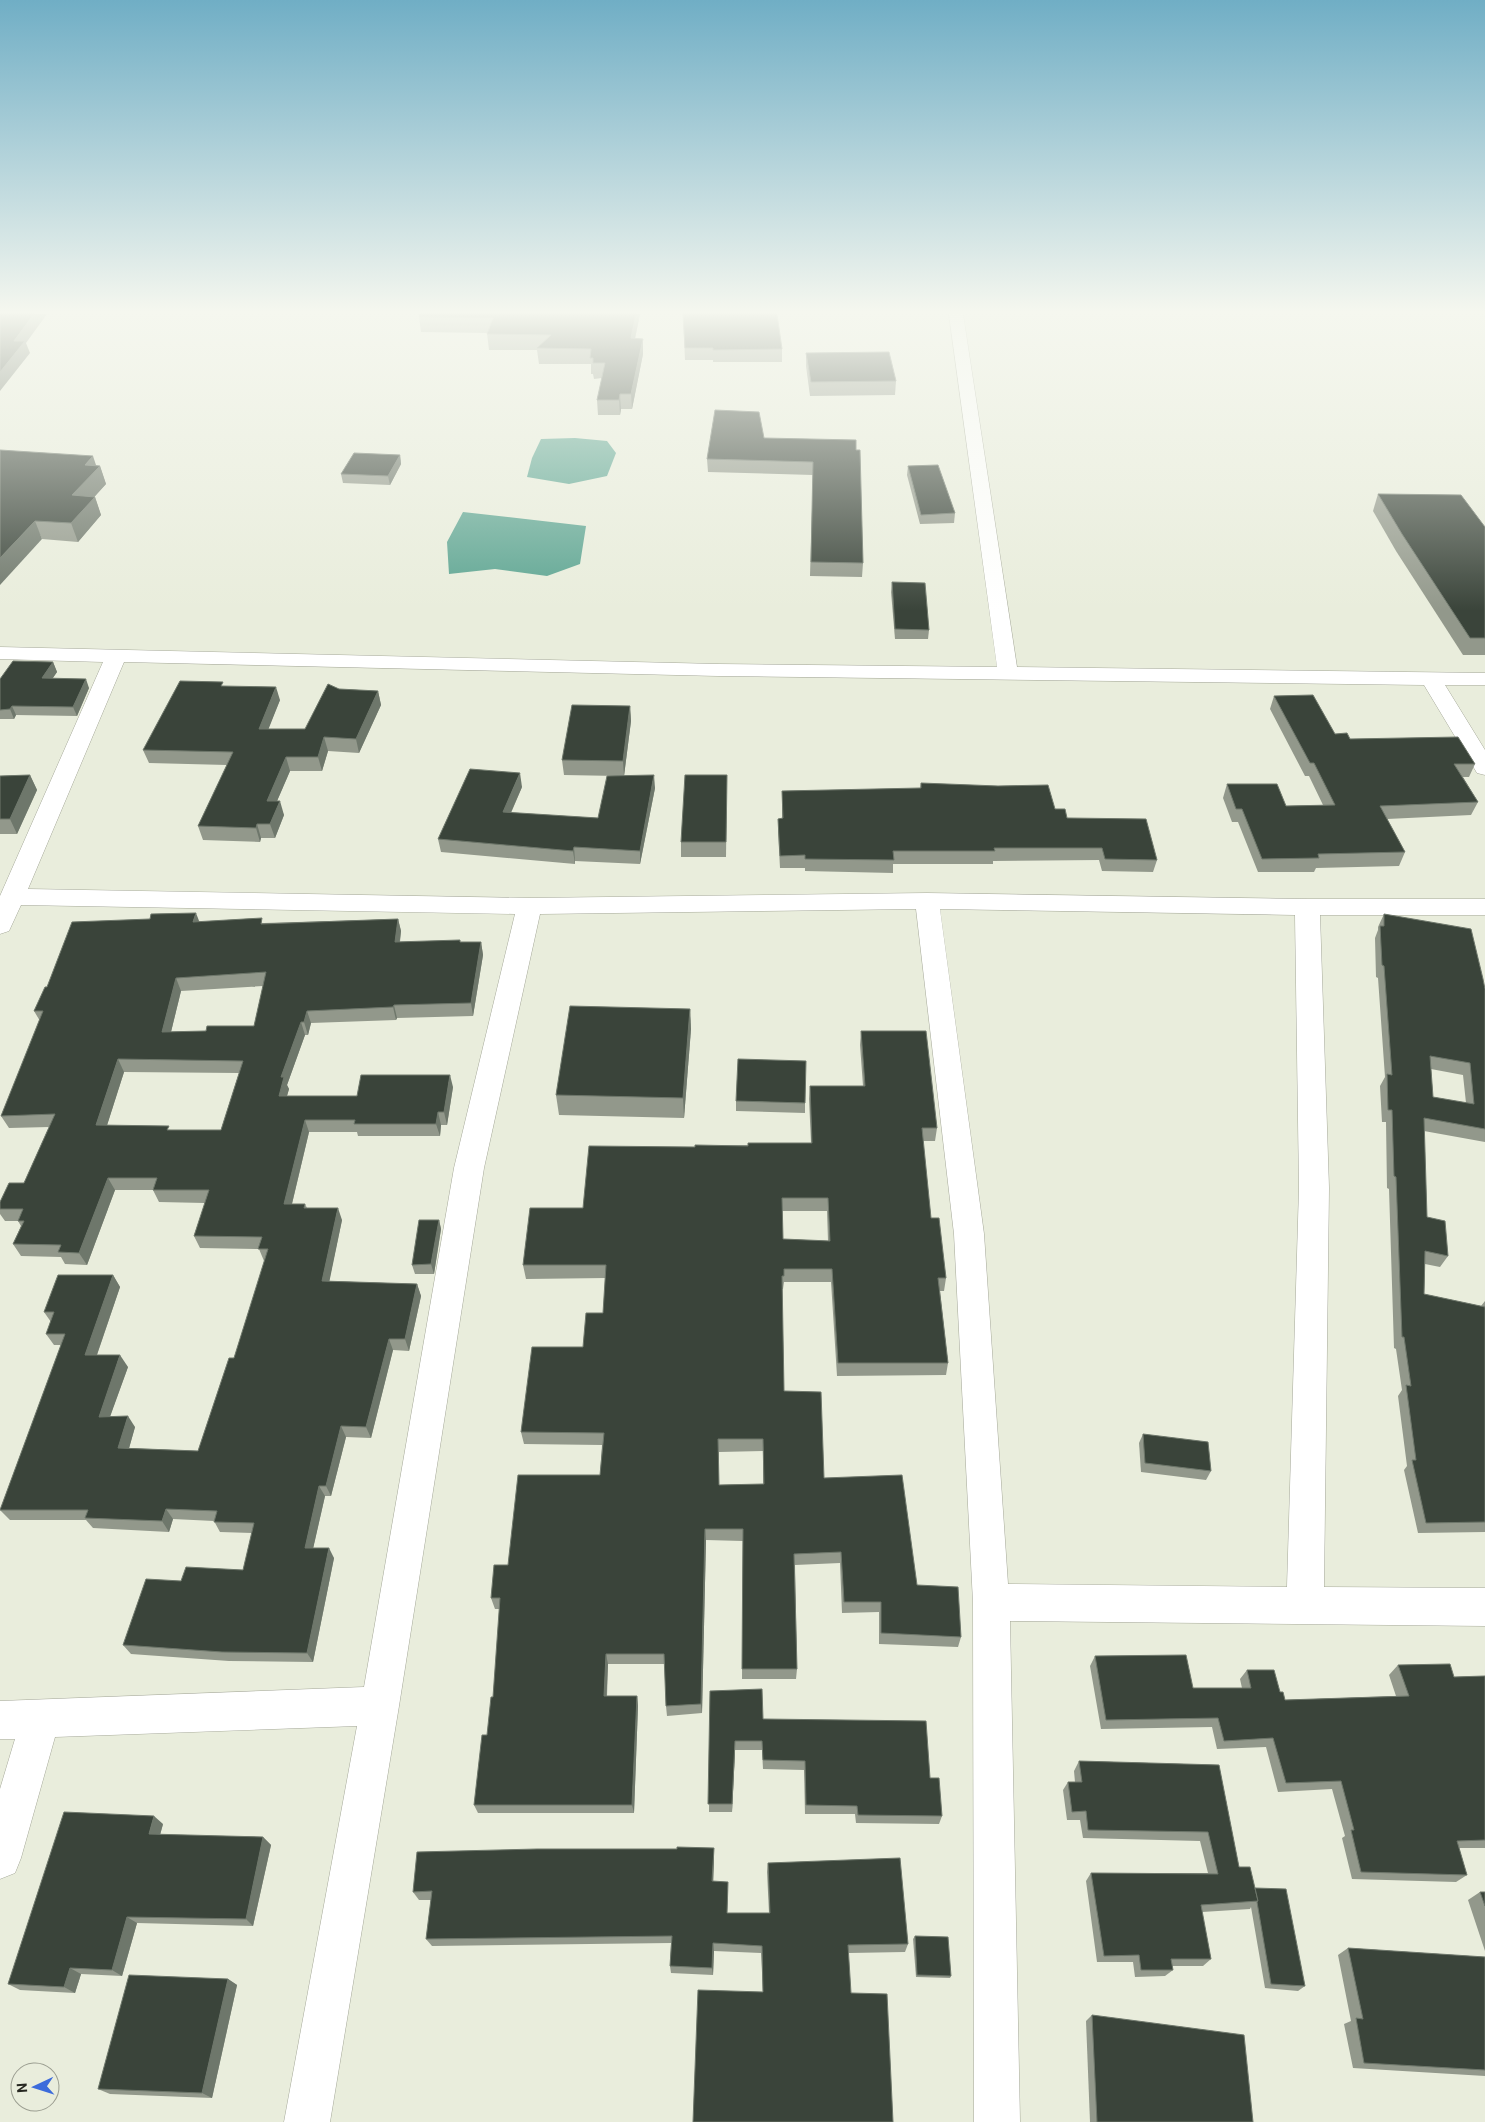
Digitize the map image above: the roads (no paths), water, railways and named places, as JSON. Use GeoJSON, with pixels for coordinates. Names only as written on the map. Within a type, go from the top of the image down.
{"type":"FeatureCollection","features":[{"type":"Feature","properties":{"kind":"street"},"geometry":{"type":"LineString","coordinates":[[970,413],[1008,674]]}},
{"type":"Feature","properties":{"kind":"street"},"geometry":{"type":"LineString","coordinates":[[0,652],[718,670],[1485,680]]}},
{"type":"Feature","properties":{"kind":"street"},"geometry":{"type":"LineString","coordinates":[[0,925],[116,656]]}},
{"type":"Feature","properties":{"kind":"street"},"geometry":{"type":"LineString","coordinates":[[1432,680],[1485,768]]}},
{"type":"Feature","properties":{"kind":"street"},"geometry":{"type":"LineString","coordinates":[[13,897],[529,906],[926,901],[1307,907],[1485,907]]}},
{"type":"Feature","properties":{"kind":"street"},"geometry":{"type":"LineString","coordinates":[[926,901],[969,1234],[991,1602],[997,2122]]}},
{"type":"Feature","properties":{"kind":"street"},"geometry":{"type":"LineString","coordinates":[[307,2122],[380,1706],[469,1168],[529,906]]}},
{"type":"Feature","properties":{"kind":"street"},"geometry":{"type":"LineString","coordinates":[[1305,1606],[1314,1188],[1307,907]]}},
{"type":"Feature","properties":{"kind":"street"},"geometry":{"type":"LineString","coordinates":[[991,1602],[1485,1607]]}},
{"type":"Feature","properties":{"kind":"street"},"geometry":{"type":"LineString","coordinates":[[0,1720],[380,1706]]}},
{"type":"Feature","properties":{"kind":"street"},"geometry":{"type":"LineString","coordinates":[[0,1858],[41,1718]]}},
{"type":"Feature","properties":{"kind":"water"},"geometry":{"type":"Polygon","coordinates":[[[575,438],[607,441],[616,453],[607,476],[569,484],[527,477],[532,458],[541,439],[575,438]]]}},
{"type":"Feature","properties":{"kind":"water"},"geometry":{"type":"Polygon","coordinates":[[[463,512],[586,526],[580,564],[547,576],[495,569],[449,574],[447,542],[463,512]]]}}]}
